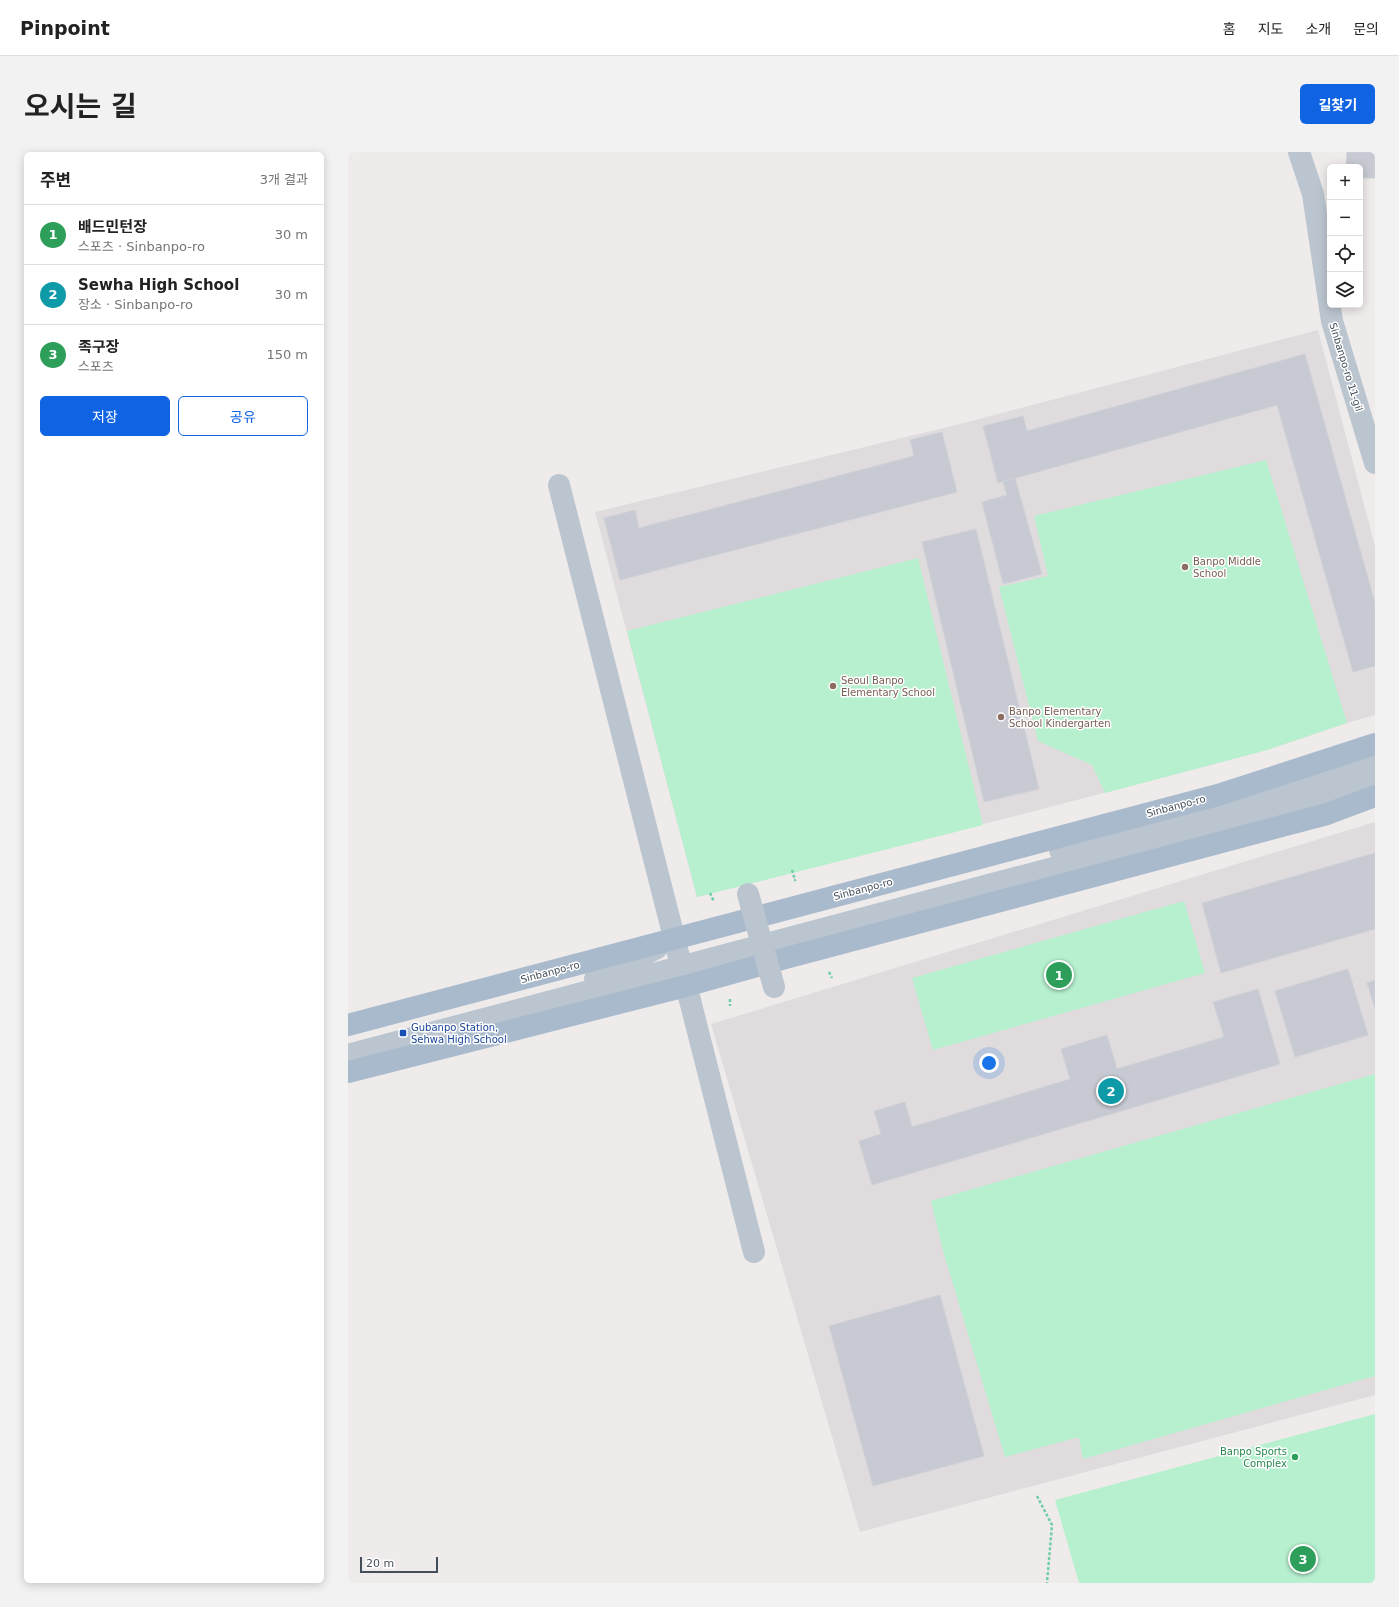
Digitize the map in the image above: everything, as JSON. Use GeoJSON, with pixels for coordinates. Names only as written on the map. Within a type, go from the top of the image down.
{"type":"FeatureCollection","features":[{"type":"Feature","properties":{"kind":"main road","name":"Sinbanpo-ro"},"geometry":{"type":"LineString","coordinates":[[348,1072],[680,962],[1218,795],[1375,744]]}},
{"type":"Feature","properties":{"kind":"main road","name":"Sinbanpo-ro"},"geometry":{"type":"LineString","coordinates":[[348,1025],[680,962],[794,956],[1327,814],[1375,796]]}},
{"type":"Feature","properties":{"kind":"street","name":"Sinbanpo-ro 11-gil"},"geometry":{"type":"LineString","coordinates":[[1299,152],[1313,194],[1332,321],[1375,463]]}},
{"type":"Feature","properties":{"kind":"street"},"geometry":{"type":"LineString","coordinates":[[559,485],[754,1252]]}},
{"type":"Feature","properties":{"kind":"street"},"geometry":{"type":"LineString","coordinates":[[351,1047],[603,976],[680,962],[1295,785],[1375,758]]}},
{"type":"Feature","properties":{"kind":"street"},"geometry":{"type":"LineString","coordinates":[[351,1047],[1328,795],[1375,778]]}},
{"type":"Feature","properties":{"kind":"street"},"geometry":{"type":"LineString","coordinates":[[748,894],[774,987]]}},
{"type":"Feature","properties":{"kind":"path"},"geometry":{"type":"LineString","coordinates":[[792,870],[795,880]]}},
{"type":"Feature","properties":{"kind":"path"},"geometry":{"type":"LineString","coordinates":[[710,893],[712,902]]}},
{"type":"Feature","properties":{"kind":"path"},"geometry":{"type":"LineString","coordinates":[[830,972],[832,978]]}},
{"type":"Feature","properties":{"kind":"path"},"geometry":{"type":"LineString","coordinates":[[729,999],[730,1006]]}},
{"type":"Feature","properties":{"kind":"path"},"geometry":{"type":"LineString","coordinates":[[1037,1496],[1052,1525],[1047,1583]]}},
{"type":"Feature","properties":{"kind":"shaded area"},"geometry":{"type":"Polygon","coordinates":[[[1318,330],[1375,546],[1375,715],[1267,750],[697,897],[595,512],[960,424],[1318,330]]]}},
{"type":"Feature","properties":{"kind":"shaded area"},"geometry":{"type":"Polygon","coordinates":[[[1375,822],[1375,1395],[860,1532],[711,1024],[1375,822]]]}},
{"type":"Feature","properties":{"kind":"green space"},"geometry":{"type":"Polygon","coordinates":[[[1266,460],[1347,723],[1267,750],[1105,793],[1092,765],[1038,741],[999,587],[1048,576],[1034,516],[1266,460]]]}},
{"type":"Feature","properties":{"kind":"green space"},"geometry":{"type":"Polygon","coordinates":[[[918,558],[983,825],[697,897],[627,631],[918,558]]]}},
{"type":"Feature","properties":{"kind":"green space"},"geometry":{"type":"Polygon","coordinates":[[[1184,901],[1205,973],[933,1050],[912,978],[1184,901]]]}},
{"type":"Feature","properties":{"kind":"green space"},"geometry":{"type":"Polygon","coordinates":[[[1375,1074],[1375,1376],[1083,1459],[1079,1437],[1005,1457],[943,1251],[931,1201],[1375,1074]]]}},
{"type":"Feature","properties":{"kind":"green space","name":"Banpo Sports Complex"},"geometry":{"type":"Polygon","coordinates":[[[1375,1414],[1375,1583],[1079,1583],[1055,1500],[1375,1414]]]}},
{"type":"Feature","properties":{"kind":"building"},"geometry":{"type":"Polygon","coordinates":[[[1347,152],[1375,152],[1375,178],[1363,178],[1363,164],[1346,164],[1347,152]]]}},
{"type":"Feature","properties":{"kind":"building"},"geometry":{"type":"Polygon","coordinates":[[[1305,354],[1375,603],[1375,666],[1353,672],[1277,405],[998,483],[983,426],[1023,416],[1027,431],[1305,354]]]}},
{"type":"Feature","properties":{"kind":"building"},"geometry":{"type":"Polygon","coordinates":[[[942,432],[957,492],[620,580],[604,518],[635,510],[639,528],[914,456],[910,440],[942,432]]]}},
{"type":"Feature","properties":{"kind":"building"},"geometry":{"type":"Polygon","coordinates":[[[1015,478],[1042,574],[1003,584],[982,502],[1007,495],[1003,482],[1015,478]]]}},
{"type":"Feature","properties":{"kind":"building"},"geometry":{"type":"Polygon","coordinates":[[[976,529],[1039,789],[984,802],[922,542],[976,529]]]}},
{"type":"Feature","properties":{"kind":"building"},"geometry":{"type":"Polygon","coordinates":[[[1375,853],[1375,929],[1221,973],[1202,903],[1375,853]]]}},
{"type":"Feature","properties":{"kind":"building"},"geometry":{"type":"Polygon","coordinates":[[[1348,969],[1368,1035],[1295,1057],[1275,991],[1348,969]]]}},
{"type":"Feature","properties":{"kind":"building"},"geometry":{"type":"Polygon","coordinates":[[[1375,980],[1375,1009],[1367,983],[1375,980]]]}},
{"type":"Feature","properties":{"kind":"building"},"geometry":{"type":"Polygon","coordinates":[[[1258,989],[1280,1064],[872,1185],[859,1141],[881,1134],[874,1111],[905,1102],[912,1127],[1070,1079],[1061,1049],[1107,1035],[1117,1069],[1224,1037],[1213,1002],[1258,989]]]}},
{"type":"Feature","properties":{"kind":"building"},"geometry":{"type":"Polygon","coordinates":[[[940,1295],[984,1456],[873,1486],[829,1326],[940,1295]]]}},
{"type":"Feature","properties":{"kind":"place","name":"Banpo Middle School"},"geometry":{"type":"Point","coordinates":[1185,567]}},
{"type":"Feature","properties":{"kind":"place","name":"Seoul Banpo Elementary School"},"geometry":{"type":"Point","coordinates":[833,686]}},
{"type":"Feature","properties":{"kind":"place","name":"Banpo Elementary School Kindergarten"},"geometry":{"type":"Point","coordinates":[1001,717]}},
{"type":"Feature","properties":{"kind":"place","name":"배드민턴장"},"geometry":{"type":"Point","coordinates":[1059,975]}},
{"type":"Feature","properties":{"kind":"place","name":"Gubanpo Station, Sehwa High School"},"geometry":{"type":"Point","coordinates":[403,1033]}},
{"type":"Feature","properties":{"kind":"place","name":"Sewha High School"},"geometry":{"type":"Point","coordinates":[1111,1091]}},
{"type":"Feature","properties":{"kind":"place","name":"Banpo Sports Complex"},"geometry":{"type":"Point","coordinates":[1295,1457]}},
{"type":"Feature","properties":{"kind":"place","name":"족구장"},"geometry":{"type":"Point","coordinates":[1303,1559]}}]}
